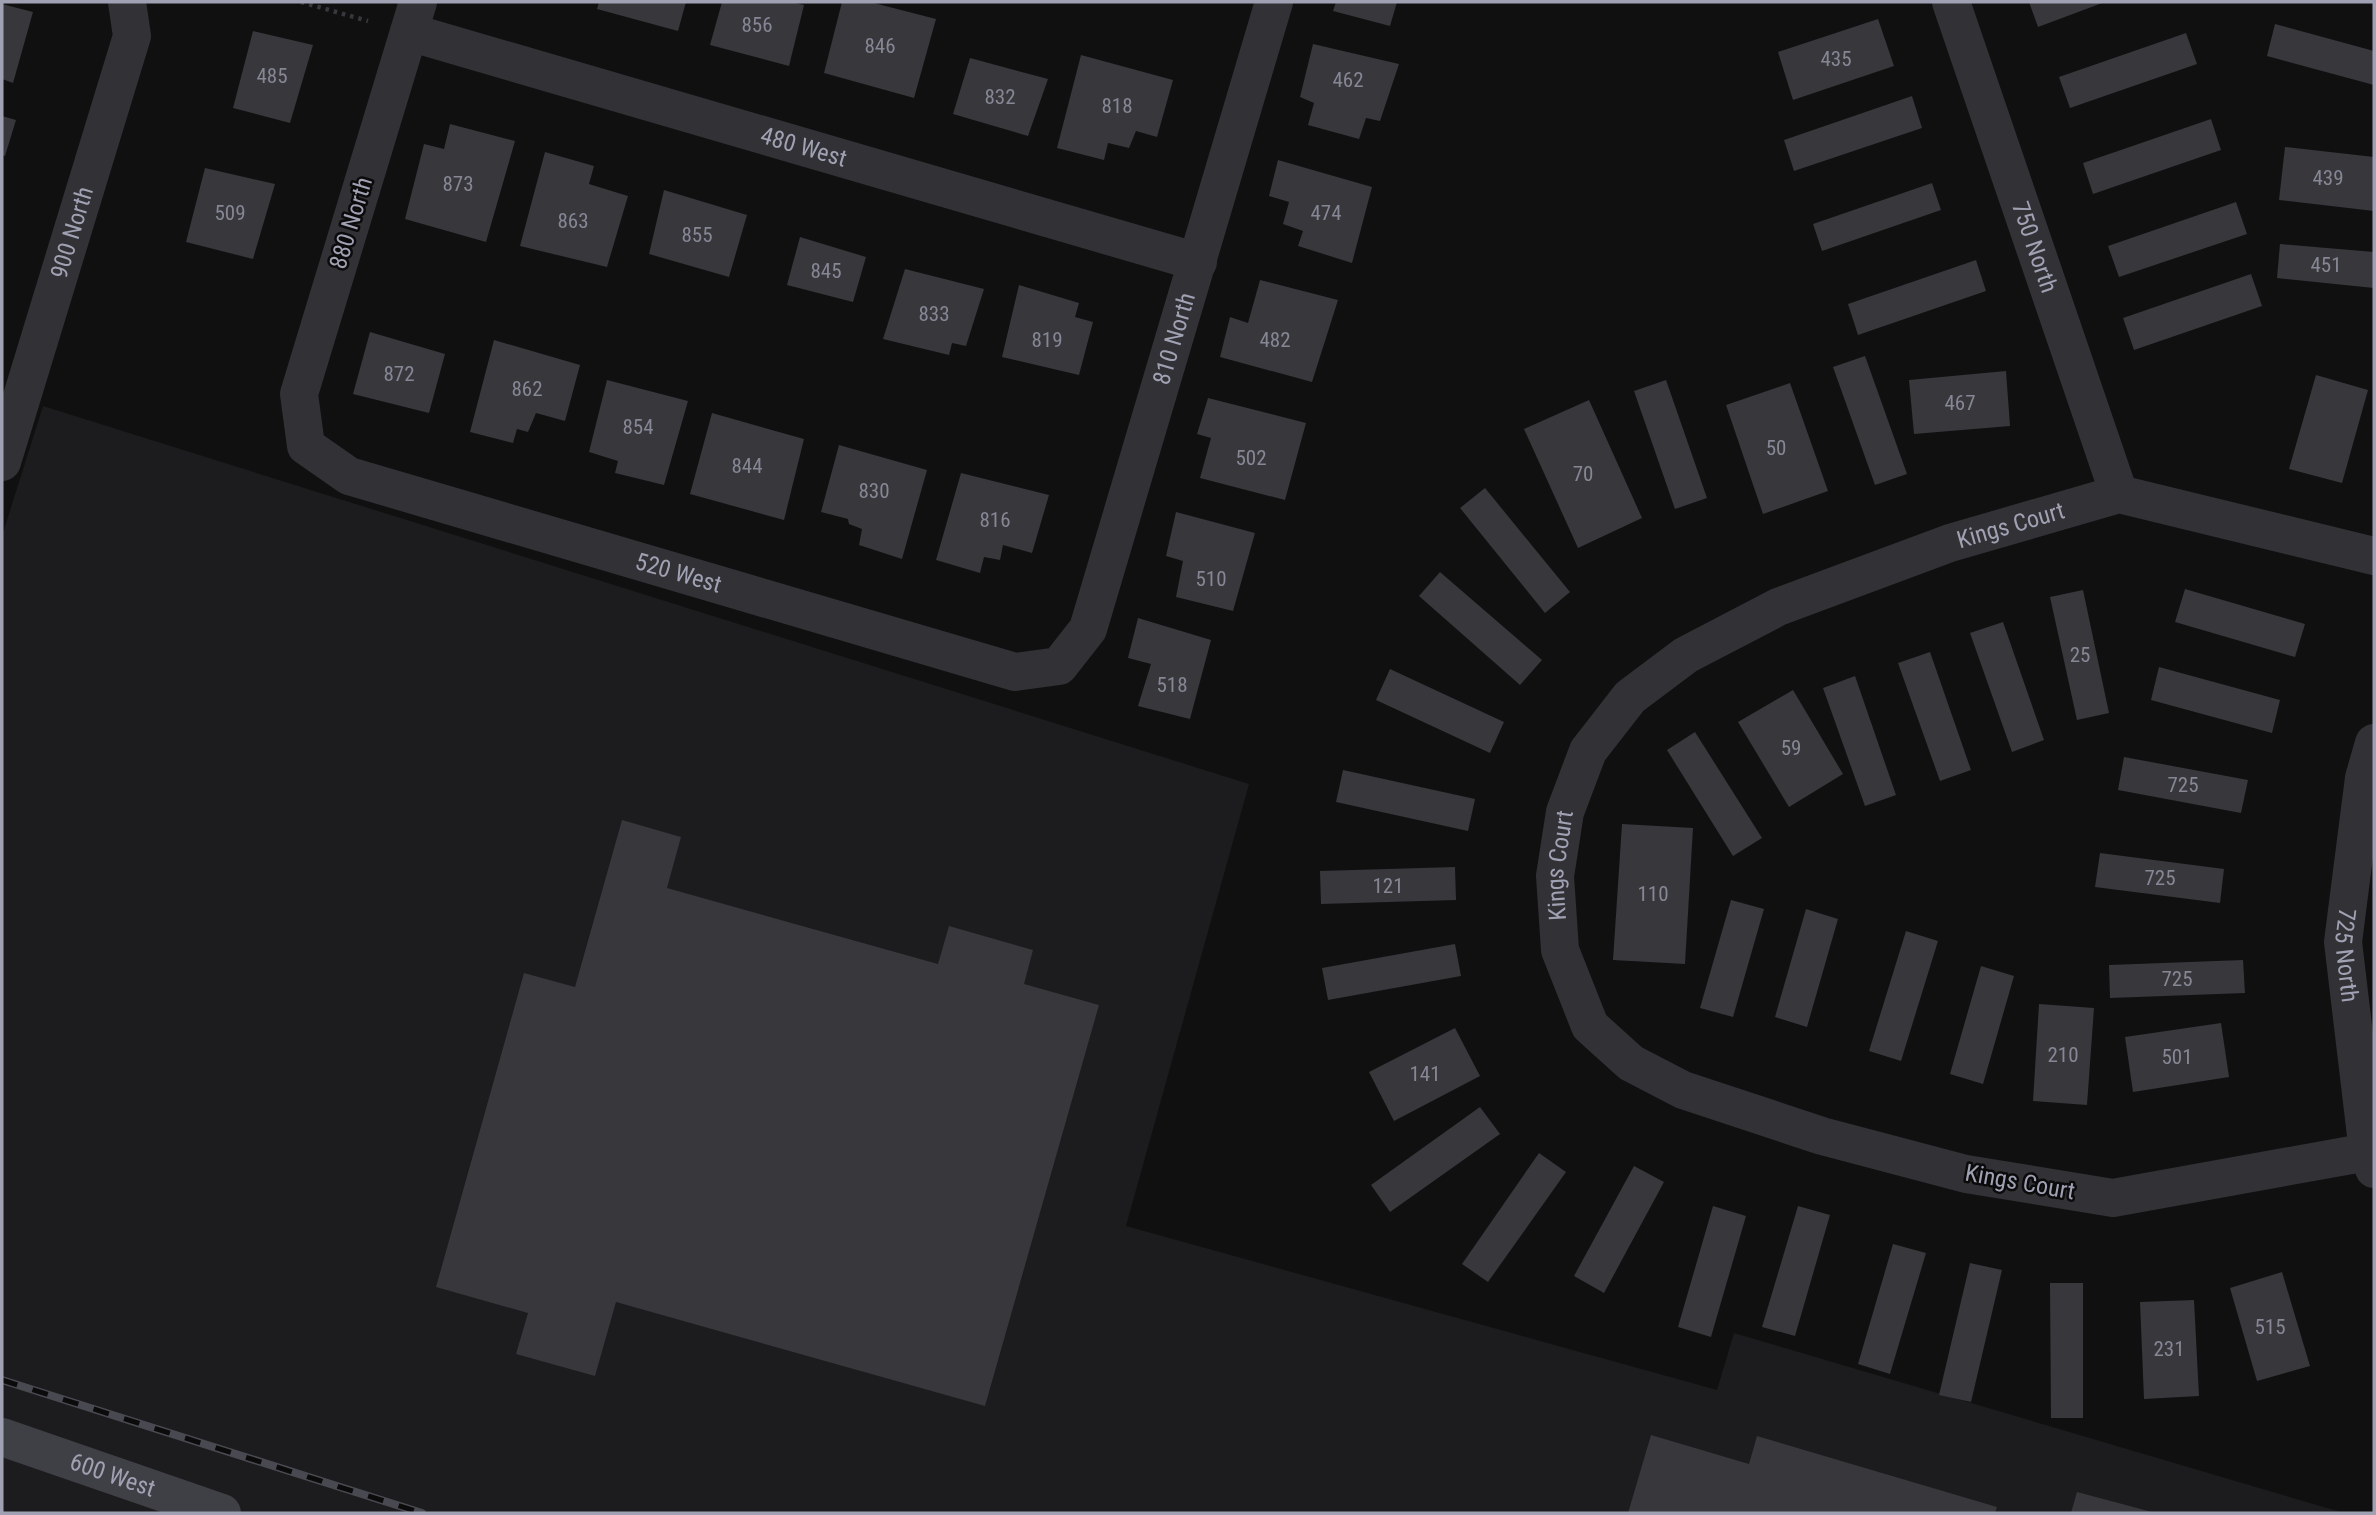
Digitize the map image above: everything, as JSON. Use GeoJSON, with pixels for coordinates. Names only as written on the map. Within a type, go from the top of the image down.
{"type":"FeatureCollection","features":[{"type":"Feature","properties":{"kind":"main road","name":"600 West"},"geometry":{"type":"LineString","coordinates":[[2,1437],[222,1513]]}},
{"type":"Feature","properties":{"kind":"street","name":"900 North"},"geometry":{"type":"LineString","coordinates":[[2,462],[132,36],[127,2]]}},
{"type":"Feature","properties":{"kind":"street","name":"810 North"},"geometry":{"type":"LineString","coordinates":[[1059,666],[1088,629],[1274,2]]}},
{"type":"Feature","properties":{"kind":"street","name":"750 North"},"geometry":{"type":"LineString","coordinates":[[1951,2],[2119,494]]}},
{"type":"Feature","properties":{"kind":"street","name":"480 West"},"geometry":{"type":"LineString","coordinates":[[414,17],[1198,262]]}},
{"type":"Feature","properties":{"kind":"street","name":"880 North"},"geometry":{"type":"LineString","coordinates":[[306,446],[299,394],[414,17]]}},
{"type":"Feature","properties":{"kind":"street","name":"520 West"},"geometry":{"type":"LineString","coordinates":[[306,446],[349,476],[1015,672],[1059,666]]}},
{"type":"Feature","properties":{"kind":"street","name":"Kings Court"},"geometry":{"type":"LineString","coordinates":[[2371,1161],[2113,1198],[1966,1174],[1810,1132],[1683,1090],[1630,1063],[1590,1026],[1560,950],[1555,876],[1565,811],[1588,751],[1630,697],[1686,655],[1778,607],[1950,543],[2119,494],[2374,556]]}},
{"type":"Feature","properties":{"kind":"street","name":"725 North"},"geometry":{"type":"LineString","coordinates":[[2371,1161],[2343,942],[2364,778],[2374,743]]}},
{"type":"Feature","properties":{"kind":"path"},"geometry":{"type":"LineString","coordinates":[[301,2],[414,17]]}},
{"type":"Feature","properties":{"kind":"shaded area"},"geometry":{"type":"Polygon","coordinates":[[[43,406],[1249,784],[1126,1226],[1717,1390],[1734,1333],[2344,1513],[2,1513],[2,536],[43,406]]]}},
{"type":"Feature","properties":{"kind":"building"},"geometry":{"type":"Polygon","coordinates":[[[599,2],[686,2],[678,31],[597,9],[599,2]]]}},
{"type":"Feature","properties":{"kind":"building"},"geometry":{"type":"Polygon","coordinates":[[[722,2],[791,2],[804,5],[789,66],[710,45],[722,2]]]}},
{"type":"Feature","properties":{"kind":"building"},"geometry":{"type":"Polygon","coordinates":[[[842,2],[870,2],[936,19],[914,98],[824,73],[842,2]]]}},
{"type":"Feature","properties":{"kind":"building"},"geometry":{"type":"Polygon","coordinates":[[[1336,2],[1397,2],[1390,26],[1333,11],[1336,2]]]}},
{"type":"Feature","properties":{"kind":"building"},"geometry":{"type":"Polygon","coordinates":[[[2029,2],[2105,2],[2038,27],[2029,2]]]}},
{"type":"Feature","properties":{"kind":"building"},"geometry":{"type":"Polygon","coordinates":[[[2,4],[33,12],[13,83],[2,79],[2,4]]]}},
{"type":"Feature","properties":{"kind":"building"},"geometry":{"type":"Polygon","coordinates":[[[1878,19],[1894,66],[1793,100],[1778,52],[1878,19]]]}},
{"type":"Feature","properties":{"kind":"building"},"geometry":{"type":"Polygon","coordinates":[[[2275,24],[2374,51],[2374,85],[2267,56],[2275,24]]]}},
{"type":"Feature","properties":{"kind":"building"},"geometry":{"type":"Polygon","coordinates":[[[253,31],[313,45],[290,123],[233,108],[253,31]]]}},
{"type":"Feature","properties":{"kind":"building"},"geometry":{"type":"Polygon","coordinates":[[[2186,33],[2197,64],[2070,108],[2059,77],[2186,33]]]}},
{"type":"Feature","properties":{"kind":"building"},"geometry":{"type":"Polygon","coordinates":[[[1313,44],[1399,64],[1380,121],[1366,118],[1359,139],[1308,125],[1314,103],[1300,97],[1313,44]]]}},
{"type":"Feature","properties":{"kind":"building"},"geometry":{"type":"Polygon","coordinates":[[[1081,55],[1173,80],[1157,137],[1136,131],[1129,148],[1108,143],[1104,160],[1057,148],[1081,55]]]}},
{"type":"Feature","properties":{"kind":"building"},"geometry":{"type":"Polygon","coordinates":[[[970,58],[1048,79],[1028,136],[953,114],[970,58]]]}},
{"type":"Feature","properties":{"kind":"building"},"geometry":{"type":"Polygon","coordinates":[[[1912,96],[1922,128],[1794,171],[1784,140],[1912,96]]]}},
{"type":"Feature","properties":{"kind":"building"},"geometry":{"type":"Polygon","coordinates":[[[2,116],[16,120],[5,156],[2,155],[2,116]]]}},
{"type":"Feature","properties":{"kind":"building"},"geometry":{"type":"Polygon","coordinates":[[[2211,119],[2221,150],[2093,194],[2083,163],[2211,119]]]}},
{"type":"Feature","properties":{"kind":"building"},"geometry":{"type":"Polygon","coordinates":[[[450,124],[515,141],[486,242],[405,219],[424,144],[444,149],[450,124]]]}},
{"type":"Feature","properties":{"kind":"building"},"geometry":{"type":"Polygon","coordinates":[[[2285,147],[2374,157],[2374,211],[2279,200],[2285,147]]]}},
{"type":"Feature","properties":{"kind":"building"},"geometry":{"type":"Polygon","coordinates":[[[545,152],[594,166],[589,184],[628,196],[607,267],[520,246],[545,152]]]}},
{"type":"Feature","properties":{"kind":"building"},"geometry":{"type":"Polygon","coordinates":[[[1278,160],[1372,187],[1352,263],[1298,246],[1303,231],[1283,224],[1289,202],[1269,196],[1278,160]]]}},
{"type":"Feature","properties":{"kind":"building"},"geometry":{"type":"Polygon","coordinates":[[[205,168],[275,184],[253,259],[186,242],[205,168]]]}},
{"type":"Feature","properties":{"kind":"building"},"geometry":{"type":"Polygon","coordinates":[[[1932,183],[1941,210],[1822,251],[1813,224],[1932,183]]]}},
{"type":"Feature","properties":{"kind":"building"},"geometry":{"type":"Polygon","coordinates":[[[664,190],[747,215],[729,277],[649,254],[664,190]]]}},
{"type":"Feature","properties":{"kind":"building"},"geometry":{"type":"Polygon","coordinates":[[[2236,202],[2247,234],[2119,277],[2108,246],[2236,202]]]}},
{"type":"Feature","properties":{"kind":"building"},"geometry":{"type":"Polygon","coordinates":[[[800,237],[866,257],[853,302],[787,285],[800,237]]]}},
{"type":"Feature","properties":{"kind":"building"},"geometry":{"type":"Polygon","coordinates":[[[2280,244],[2374,252],[2374,288],[2277,278],[2280,244]]]}},
{"type":"Feature","properties":{"kind":"building"},"geometry":{"type":"Polygon","coordinates":[[[1976,260],[1986,291],[1858,335],[1848,304],[1976,260]]]}},
{"type":"Feature","properties":{"kind":"building"},"geometry":{"type":"Polygon","coordinates":[[[905,269],[984,289],[966,346],[952,343],[949,355],[883,339],[905,269]]]}},
{"type":"Feature","properties":{"kind":"building"},"geometry":{"type":"Polygon","coordinates":[[[2251,274],[2262,306],[2134,350],[2123,318],[2251,274]]]}},
{"type":"Feature","properties":{"kind":"building"},"geometry":{"type":"Polygon","coordinates":[[[1260,280],[1338,300],[1312,382],[1220,357],[1230,317],[1248,323],[1260,280]]]}},
{"type":"Feature","properties":{"kind":"building"},"geometry":{"type":"Polygon","coordinates":[[[1019,285],[1079,303],[1075,317],[1093,322],[1079,375],[1002,357],[1019,285]]]}},
{"type":"Feature","properties":{"kind":"building"},"geometry":{"type":"Polygon","coordinates":[[[370,332],[445,354],[429,413],[353,394],[370,332]]]}},
{"type":"Feature","properties":{"kind":"building"},"geometry":{"type":"Polygon","coordinates":[[[494,340],[580,365],[565,421],[536,413],[528,432],[517,429],[513,443],[470,432],[494,340]]]}},
{"type":"Feature","properties":{"kind":"building"},"geometry":{"type":"Polygon","coordinates":[[[1865,356],[1907,474],[1875,485],[1833,367],[1865,356]]]}},
{"type":"Feature","properties":{"kind":"building"},"geometry":{"type":"Polygon","coordinates":[[[2006,371],[2010,426],[1914,434],[1909,380],[2006,371]]]}},
{"type":"Feature","properties":{"kind":"building"},"geometry":{"type":"Polygon","coordinates":[[[2316,375],[2368,390],[2342,483],[2289,469],[2316,375]]]}},
{"type":"Feature","properties":{"kind":"building"},"geometry":{"type":"Polygon","coordinates":[[[607,380],[688,401],[664,485],[615,473],[618,461],[589,452],[607,380]]]}},
{"type":"Feature","properties":{"kind":"building"},"geometry":{"type":"Polygon","coordinates":[[[1666,380],[1707,498],[1675,509],[1634,391],[1666,380]]]}},
{"type":"Feature","properties":{"kind":"building"},"geometry":{"type":"Polygon","coordinates":[[[1790,383],[1828,491],[1763,514],[1726,405],[1790,383]]]}},
{"type":"Feature","properties":{"kind":"building"},"geometry":{"type":"Polygon","coordinates":[[[1208,398],[1306,423],[1285,500],[1200,478],[1211,438],[1197,434],[1208,398]]]}},
{"type":"Feature","properties":{"kind":"building"},"geometry":{"type":"Polygon","coordinates":[[[1589,400],[1642,518],[1578,548],[1524,429],[1589,400]]]}},
{"type":"Feature","properties":{"kind":"building"},"geometry":{"type":"Polygon","coordinates":[[[712,413],[804,439],[784,520],[690,494],[712,413]]]}},
{"type":"Feature","properties":{"kind":"building"},"geometry":{"type":"Polygon","coordinates":[[[839,445],[927,470],[902,559],[859,545],[862,529],[849,524],[848,519],[821,512],[839,445]]]}},
{"type":"Feature","properties":{"kind":"building"},"geometry":{"type":"Polygon","coordinates":[[[961,473],[1049,495],[1032,553],[1003,545],[1000,560],[984,557],[980,573],[936,560],[961,473]]]}},
{"type":"Feature","properties":{"kind":"building"},"geometry":{"type":"Polygon","coordinates":[[[1485,488],[1570,592],[1545,613],[1460,508],[1485,488]]]}},
{"type":"Feature","properties":{"kind":"building"},"geometry":{"type":"Polygon","coordinates":[[[1176,512],[1255,533],[1233,611],[1176,597],[1183,561],[1166,556],[1176,512]]]}},
{"type":"Feature","properties":{"kind":"building"},"geometry":{"type":"Polygon","coordinates":[[[1440,572],[1542,660],[1520,685],[1419,596],[1440,572]]]}},
{"type":"Feature","properties":{"kind":"building"},"geometry":{"type":"Polygon","coordinates":[[[2185,589],[2305,624],[2295,657],[2175,622],[2185,589]]]}},
{"type":"Feature","properties":{"kind":"building"},"geometry":{"type":"Polygon","coordinates":[[[2083,590],[2109,713],[2077,720],[2050,597],[2083,590]]]}},
{"type":"Feature","properties":{"kind":"building"},"geometry":{"type":"Polygon","coordinates":[[[1138,618],[1211,640],[1190,719],[1138,706],[1151,664],[1128,658],[1138,618]]]}},
{"type":"Feature","properties":{"kind":"building"},"geometry":{"type":"Polygon","coordinates":[[[2003,622],[2044,740],[2012,752],[1970,633],[2003,622]]]}},
{"type":"Feature","properties":{"kind":"building"},"geometry":{"type":"Polygon","coordinates":[[[1930,652],[1971,770],[1940,781],[1898,663],[1930,652]]]}},
{"type":"Feature","properties":{"kind":"building"},"geometry":{"type":"Polygon","coordinates":[[[2159,667],[2280,700],[2272,733],[2151,700],[2159,667]]]}},
{"type":"Feature","properties":{"kind":"building"},"geometry":{"type":"Polygon","coordinates":[[[1390,669],[1504,722],[1490,753],[1376,700],[1390,669]]]}},
{"type":"Feature","properties":{"kind":"building"},"geometry":{"type":"Polygon","coordinates":[[[1855,676],[1896,795],[1865,806],[1823,688],[1855,676]]]}},
{"type":"Feature","properties":{"kind":"building"},"geometry":{"type":"Polygon","coordinates":[[[1793,690],[1843,774],[1789,807],[1738,722],[1793,690]]]}},
{"type":"Feature","properties":{"kind":"building"},"geometry":{"type":"Polygon","coordinates":[[[1695,732],[1762,838],[1733,856],[1667,750],[1695,732]]]}},
{"type":"Feature","properties":{"kind":"building"},"geometry":{"type":"Polygon","coordinates":[[[2124,757],[2248,780],[2241,813],[2118,790],[2124,757]]]}},
{"type":"Feature","properties":{"kind":"building"},"geometry":{"type":"Polygon","coordinates":[[[1343,770],[1475,799],[1468,831],[1336,802],[1343,770]]]}},
{"type":"Feature","properties":{"kind":"building"},"geometry":{"type":"Polygon","coordinates":[[[622,820],[681,837],[667,888],[938,964],[949,926],[1033,950],[1024,984],[1099,1005],[985,1406],[616,1302],[595,1376],[516,1354],[528,1313],[436,1287],[524,973],[575,987],[622,820]]]}},
{"type":"Feature","properties":{"kind":"building"},"geometry":{"type":"Polygon","coordinates":[[[1622,824],[1693,828],[1685,964],[1613,960],[1622,824]]]}},
{"type":"Feature","properties":{"kind":"building"},"geometry":{"type":"Polygon","coordinates":[[[2100,853],[2224,869],[2220,903],[2095,887],[2100,853]]]}},
{"type":"Feature","properties":{"kind":"building"},"geometry":{"type":"Polygon","coordinates":[[[1455,867],[1456,900],[1321,904],[1320,871],[1455,867]]]}},
{"type":"Feature","properties":{"kind":"building"},"geometry":{"type":"Polygon","coordinates":[[[1731,900],[1764,909],[1733,1017],[1700,1008],[1731,900]]]}},
{"type":"Feature","properties":{"kind":"building"},"geometry":{"type":"Polygon","coordinates":[[[1806,909],[1838,919],[1807,1027],[1775,1017],[1806,909]]]}},
{"type":"Feature","properties":{"kind":"building"},"geometry":{"type":"Polygon","coordinates":[[[1906,931],[1938,941],[1901,1061],[1869,1051],[1906,931]]]}},
{"type":"Feature","properties":{"kind":"building"},"geometry":{"type":"Polygon","coordinates":[[[1455,944],[1461,976],[1328,1000],[1322,968],[1455,944]]]}},
{"type":"Feature","properties":{"kind":"building"},"geometry":{"type":"Polygon","coordinates":[[[2243,960],[2245,993],[2110,998],[2109,965],[2243,960]]]}},
{"type":"Feature","properties":{"kind":"building"},"geometry":{"type":"Polygon","coordinates":[[[1981,966],[2014,976],[1983,1084],[1950,1074],[1981,966]]]}},
{"type":"Feature","properties":{"kind":"building"},"geometry":{"type":"Polygon","coordinates":[[[2039,1004],[2094,1008],[2087,1105],[2033,1101],[2039,1004]]]}},
{"type":"Feature","properties":{"kind":"building"},"geometry":{"type":"Polygon","coordinates":[[[2221,1023],[2229,1077],[2133,1092],[2125,1037],[2221,1023]]]}},
{"type":"Feature","properties":{"kind":"building"},"geometry":{"type":"Polygon","coordinates":[[[1455,1028],[1480,1076],[1394,1121],[1369,1072],[1455,1028]]]}},
{"type":"Feature","properties":{"kind":"building"},"geometry":{"type":"Polygon","coordinates":[[[1480,1107],[1500,1134],[1390,1212],[1371,1185],[1480,1107]]]}},
{"type":"Feature","properties":{"kind":"building"},"geometry":{"type":"Polygon","coordinates":[[[1539,1153],[1566,1172],[1488,1282],[1462,1264],[1539,1153]]]}},
{"type":"Feature","properties":{"kind":"building"},"geometry":{"type":"Polygon","coordinates":[[[1634,1166],[1664,1182],[1604,1293],[1574,1276],[1634,1166]]]}},
{"type":"Feature","properties":{"kind":"building"},"geometry":{"type":"Polygon","coordinates":[[[1713,1206],[1746,1216],[1711,1337],[1678,1327],[1713,1206]]]}},
{"type":"Feature","properties":{"kind":"building"},"geometry":{"type":"Polygon","coordinates":[[[1798,1206],[1830,1215],[1795,1336],[1762,1327],[1798,1206]]]}},
{"type":"Feature","properties":{"kind":"building"},"geometry":{"type":"Polygon","coordinates":[[[1893,1244],[1926,1253],[1890,1374],[1858,1364],[1893,1244]]]}},
{"type":"Feature","properties":{"kind":"building"},"geometry":{"type":"Polygon","coordinates":[[[1970,1263],[2002,1270],[1971,1402],[1939,1395],[1970,1263]]]}},
{"type":"Feature","properties":{"kind":"building"},"geometry":{"type":"Polygon","coordinates":[[[2282,1272],[2310,1366],[2257,1381],[2230,1288],[2282,1272]]]}},
{"type":"Feature","properties":{"kind":"building"},"geometry":{"type":"Polygon","coordinates":[[[2050,1283],[2083,1283],[2083,1418],[2051,1418],[2050,1283]]]}},
{"type":"Feature","properties":{"kind":"building"},"geometry":{"type":"Polygon","coordinates":[[[2194,1300],[2199,1396],[2144,1399],[2140,1302],[2194,1300]]]}},
{"type":"Feature","properties":{"kind":"building"},"geometry":{"type":"Polygon","coordinates":[[[1651,1435],[1749,1464],[1757,1436],[1997,1507],[1995,1513],[1628,1513],[1651,1435]]]}},
{"type":"Feature","properties":{"kind":"building"},"geometry":{"type":"Polygon","coordinates":[[[2077,1492],[2152,1512],[2152,1513],[2071,1513],[2077,1492]]]}},
{"type":"Feature","properties":{"kind":"railway"},"geometry":{"type":"LineString","coordinates":[[2,1380],[422,1513]]}}]}
